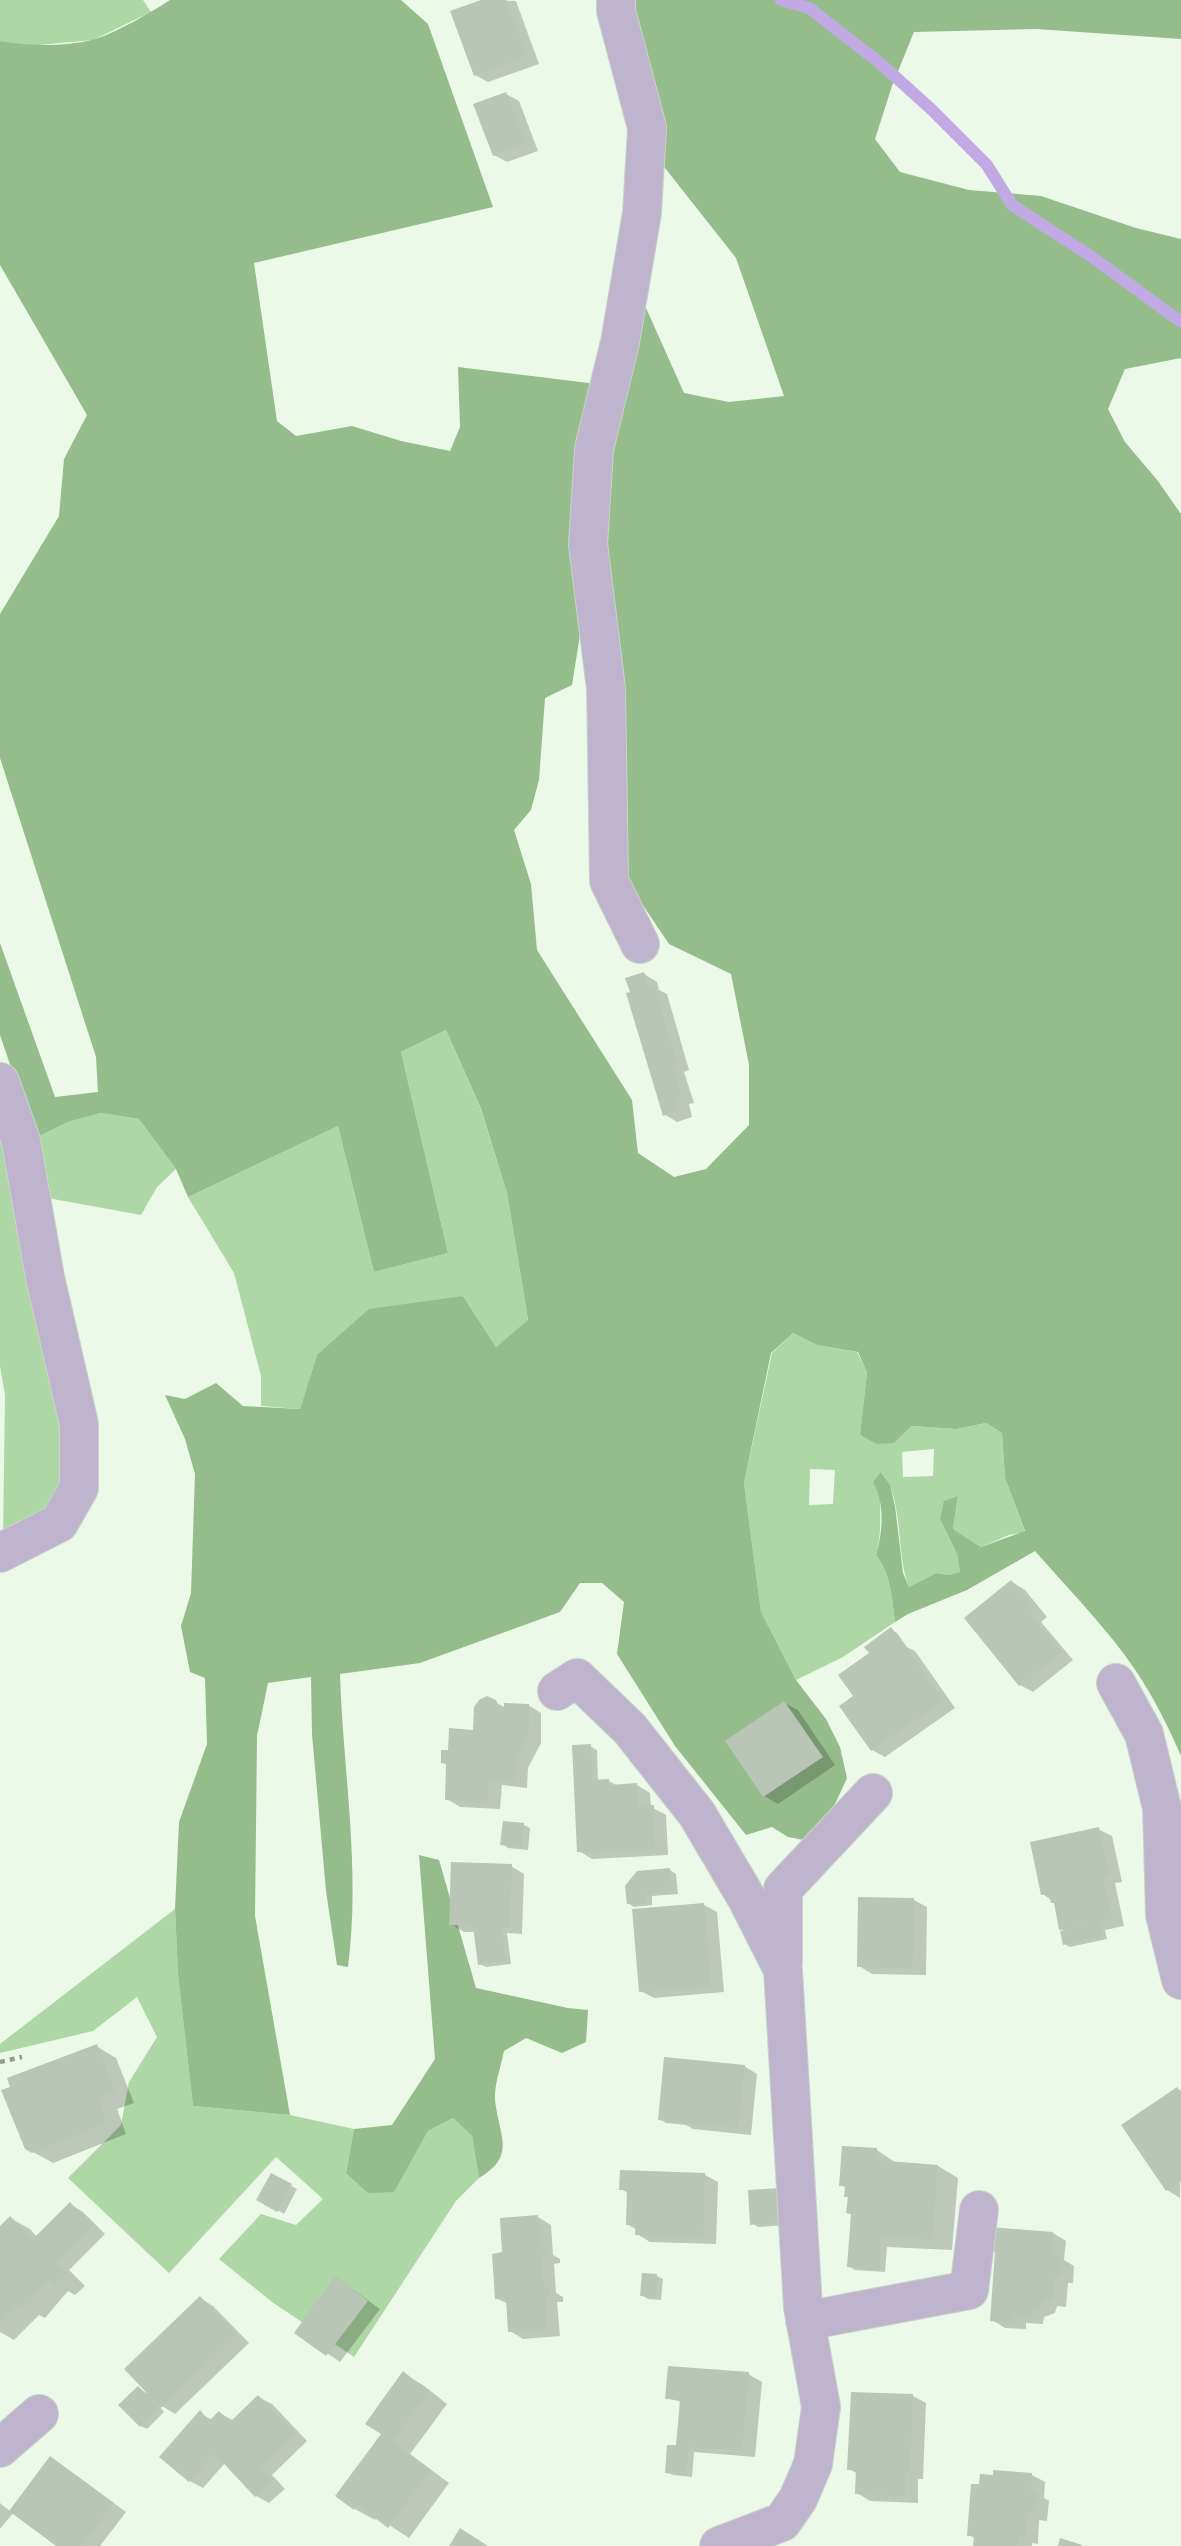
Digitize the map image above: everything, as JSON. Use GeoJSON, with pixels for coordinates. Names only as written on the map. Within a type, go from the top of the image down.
{"type":"FeatureCollection","features":[{"type":"Feature","properties":{"kind":"street"},"geometry":{"type":"LineString","coordinates":[[616,0],[616,11],[647,128],[642,213],[620,342],[594,449],[588,544],[606,689],[609,881],[640,944]]}},
{"type":"Feature","properties":{"kind":"street"},"geometry":{"type":"LineString","coordinates":[[0,1082],[21,1141],[45,1277],[79,1424],[79,1488],[59,1523],[0,1553]]}},
{"type":"Feature","properties":{"kind":"street"},"geometry":{"type":"LineString","coordinates":[[557,1691],[577,1678],[630,1729],[698,1814],[746,1896],[783,1970]]}},
{"type":"Feature","properties":{"kind":"street"},"geometry":{"type":"LineString","coordinates":[[1116,1683],[1144,1734],[1162,1808],[1165,1915],[1181,1980]]}},
{"type":"Feature","properties":{"kind":"street"},"geometry":{"type":"LineString","coordinates":[[719,2546],[782,2522],[798,2499],[813,2464],[821,2407],[803,2307],[783,1970],[783,1889],[873,1793]]}},
{"type":"Feature","properties":{"kind":"street"},"geometry":{"type":"LineString","coordinates":[[806,2321],[970,2290],[978,2210]]}},
{"type":"Feature","properties":{"kind":"street"},"geometry":{"type":"LineString","coordinates":[[0,2448],[39,2414]]}},
{"type":"Feature","properties":{"kind":"path"},"geometry":{"type":"LineString","coordinates":[[0,2062],[22,2057]]}},
{"type":"Feature","properties":{"kind":"green space"},"geometry":{"type":"Polygon","coordinates":[[[0,0],[143,0],[151,12],[93,40],[27,46],[0,41],[0,0]]]}},
{"type":"Feature","properties":{"kind":"green space"},"geometry":{"type":"Polygon","coordinates":[[[170,0],[401,0],[428,24],[493,207],[254,263],[277,421],[296,436],[352,426],[401,441],[450,451],[460,427],[458,367],[597,384],[584,610],[572,685],[545,698],[539,780],[531,810],[514,830],[531,884],[537,950],[632,1100],[638,1153],[674,1177],[706,1169],[749,1125],[749,1065],[731,974],[669,944],[630,886],[622,848],[595,545],[638,290],[684,393],[729,402],[784,396],[736,258],[665,168],[621,0],[1181,0],[1181,39],[1036,29],[914,32],[892,86],[875,139],[900,172],[969,190],[1041,196],[1136,228],[1181,239],[1181,358],[1125,369],[1108,409],[1125,442],[1158,481],[1181,514],[1181,1756],[1155,1702],[1125,1655],[1035,1551],[967,1590],[895,1622],[888,1578],[876,1555],[882,1518],[880,1499],[873,1482],[881,1472],[890,1485],[903,1573],[909,1587],[936,1573],[949,1575],[960,1572],[957,1554],[940,1519],[944,1501],[958,1496],[953,1529],[981,1547],[1025,1531],[1005,1478],[1002,1433],[986,1423],[956,1429],[911,1426],[894,1443],[877,1444],[860,1435],[867,1372],[858,1352],[817,1345],[793,1333],[771,1353],[744,1483],[761,1612],[796,1680],[826,1719],[840,1747],[847,1778],[814,1842],[788,1837],[772,1827],[746,1835],[675,1746],[617,1654],[624,1602],[602,1583],[580,1583],[560,1612],[420,1663],[340,1674],[353,1894],[348,1967],[337,1965],[326,1891],[312,1734],[311,1677],[268,1683],[257,1736],[255,1916],[290,2115],[193,2106],[178,1975],[175,1909],[179,1822],[207,1744],[205,1678],[190,1672],[181,1626],[191,1593],[195,1474],[185,1439],[165,1395],[185,1399],[216,1383],[243,1406],[300,1409],[317,1355],[369,1309],[463,1296],[496,1347],[528,1320],[507,1193],[481,1109],[446,1030],[401,1052],[448,1253],[374,1272],[338,1126],[188,1197],[176,1169],[139,1119],[101,1113],[68,1122],[33,1139],[0,1035],[0,943],[55,1097],[98,1092],[96,1057],[0,758],[0,614],[59,516],[64,459],[87,415],[0,265],[0,41],[46,45],[92,40],[143,17],[170,0]]]}},
{"type":"Feature","properties":{"kind":"green space"},"geometry":{"type":"Polygon","coordinates":[[[446,1030],[481,1110],[507,1193],[528,1321],[496,1347],[463,1296],[317,1355],[300,1409],[261,1406],[261,1376],[234,1273],[188,1197],[338,1126],[374,1272],[448,1253],[401,1052],[446,1030]]]}},
{"type":"Feature","properties":{"kind":"green space"},"geometry":{"type":"Polygon","coordinates":[[[0,1103],[70,1425],[55,1512],[3,1539],[5,1395],[0,1366],[0,1103]]]}},
{"type":"Feature","properties":{"kind":"green space"},"geometry":{"type":"Polygon","coordinates":[[[101,1113],[139,1119],[176,1169],[157,1187],[141,1215],[42,1197],[33,1139],[68,1122],[101,1113]]]}},
{"type":"Feature","properties":{"kind":"green space"},"geometry":{"type":"Polygon","coordinates":[[[793,1333],[817,1345],[857,1352],[867,1371],[860,1436],[910,1426],[956,1429],[986,1423],[1002,1433],[1005,1478],[1025,1532],[1009,1535],[981,1547],[953,1529],[958,1497],[940,1519],[957,1554],[960,1572],[949,1575],[936,1573],[909,1587],[902,1558],[894,1497],[881,1472],[880,1535],[876,1555],[888,1578],[895,1622],[843,1657],[796,1680],[761,1612],[744,1483],[772,1353],[793,1333]],[[934,1449],[902,1452],[903,1477],[933,1476],[934,1449]],[[810,1469],[809,1505],[833,1504],[835,1470],[810,1469]]]}},
{"type":"Feature","properties":{"kind":"green space"},"geometry":{"type":"Polygon","coordinates":[[[419,1855],[439,1860],[476,1988],[588,2010],[586,2042],[562,2053],[526,2038],[504,2051],[495,2094],[503,2144],[498,2162],[491,2170],[479,2178],[472,2136],[453,2118],[428,2131],[394,2192],[368,2193],[346,2173],[354,2129],[392,2125],[435,2059],[419,1855]]]}},
{"type":"Feature","properties":{"kind":"green space"},"geometry":{"type":"Polygon","coordinates":[[[175,1909],[178,1975],[193,2106],[290,2115],[354,2129],[346,2172],[394,2191],[428,2131],[453,2118],[472,2136],[479,2178],[456,2201],[354,2357],[272,2302],[219,2259],[261,2214],[296,2225],[323,2199],[276,2157],[169,2273],[68,2178],[121,2125],[129,2082],[157,2037],[137,1997],[93,2031],[0,2053],[0,2044],[175,1909]]]}},
{"type":"Feature","properties":{"kind":"building"},"geometry":{"type":"Polygon","coordinates":[[[481,0],[506,0],[527,56],[474,76],[450,11],[481,0]]]}},
{"type":"Feature","properties":{"kind":"building"},"geometry":{"type":"Polygon","coordinates":[[[506,92],[526,143],[493,156],[473,104],[506,92]]]}},
{"type":"Feature","properties":{"kind":"building"},"geometry":{"type":"Polygon","coordinates":[[[644,972],[648,987],[654,985],[677,1063],[672,1064],[681,1095],[676,1097],[680,1110],[663,1116],[626,993],[630,992],[625,978],[644,972]]]}},
{"type":"Feature","properties":{"kind":"building"},"geometry":{"type":"Polygon","coordinates":[[[1011,1580],[1035,1609],[1029,1613],[1061,1652],[1019,1686],[964,1618],[1011,1580]]]}},
{"type":"Feature","properties":{"kind":"building"},"geometry":{"type":"Polygon","coordinates":[[[891,1627],[943,1700],[871,1751],[839,1706],[853,1696],[838,1675],[869,1653],[864,1647],[891,1627]]]}},
{"type":"Feature","properties":{"kind":"building"},"geometry":{"type":"Polygon","coordinates":[[[487,1696],[496,1700],[499,1708],[504,1708],[504,1703],[529,1704],[529,1735],[516,1760],[515,1782],[489,1779],[487,1803],[445,1800],[446,1764],[441,1763],[441,1750],[448,1750],[449,1728],[473,1730],[474,1707],[479,1700],[487,1696]]]}},
{"type":"Feature","properties":{"kind":"building"},"geometry":{"type":"Polygon","coordinates":[[[784,1701],[823,1757],[763,1797],[725,1741],[784,1701]]]}},
{"type":"Feature","properties":{"kind":"building"},"geometry":{"type":"Polygon","coordinates":[[[591,1744],[592,1780],[609,1779],[610,1785],[637,1783],[638,1806],[654,1805],[655,1849],[577,1852],[572,1745],[591,1744]]]}},
{"type":"Feature","properties":{"kind":"building"},"geometry":{"type":"Polygon","coordinates":[[[503,1821],[524,1823],[522,1847],[500,1845],[503,1821]]]}},
{"type":"Feature","properties":{"kind":"building"},"geometry":{"type":"Polygon","coordinates":[[[1099,1827],[1109,1875],[1103,1876],[1112,1919],[1059,1930],[1054,1903],[1051,1903],[1049,1894],[1041,1895],[1030,1842],[1099,1827]]]}},
{"type":"Feature","properties":{"kind":"building"},"geometry":{"type":"Polygon","coordinates":[[[451,1862],[512,1864],[510,1927],[501,1927],[506,1961],[478,1965],[473,1926],[449,1925],[451,1862]]]}},
{"type":"Feature","properties":{"kind":"building"},"geometry":{"type":"Polygon","coordinates":[[[670,1868],[672,1891],[646,1894],[647,1903],[627,1904],[625,1886],[637,1871],[670,1868]]]}},
{"type":"Feature","properties":{"kind":"building"},"geometry":{"type":"Polygon","coordinates":[[[858,1897],[914,1898],[913,1968],[857,1967],[858,1897]]]}},
{"type":"Feature","properties":{"kind":"building"},"geometry":{"type":"Polygon","coordinates":[[[704,1903],[711,1986],[639,1992],[632,1909],[704,1903]]]}},
{"type":"Feature","properties":{"kind":"building"},"geometry":{"type":"Polygon","coordinates":[[[1099,1922],[1102,1936],[1063,1945],[1060,1931],[1099,1922]]]}},
{"type":"Feature","properties":{"kind":"building"},"geometry":{"type":"Polygon","coordinates":[[[97,2044],[115,2092],[98,2098],[107,2123],[32,2153],[25,2149],[1,2090],[10,2087],[7,2078],[97,2044]]]}},
{"type":"Feature","properties":{"kind":"building"},"geometry":{"type":"Polygon","coordinates":[[[664,2057],[745,2065],[738,2128],[658,2120],[664,2057]]]}},
{"type":"Feature","properties":{"kind":"building"},"geometry":{"type":"Polygon","coordinates":[[[1177,2087],[1181,2092],[1181,2181],[1166,2191],[1121,2125],[1177,2087]]]}},
{"type":"Feature","properties":{"kind":"building"},"geometry":{"type":"Polygon","coordinates":[[[842,2146],[877,2148],[876,2160],[938,2165],[932,2240],[886,2236],[881,2238],[879,2270],[847,2267],[851,2214],[846,2213],[848,2197],[844,2197],[845,2186],[839,2186],[842,2146]]]}},
{"type":"Feature","properties":{"kind":"building"},"geometry":{"type":"Polygon","coordinates":[[[620,2170],[705,2173],[703,2238],[635,2235],[636,2225],[626,2225],[627,2190],[619,2190],[620,2170]]]}},
{"type":"Feature","properties":{"kind":"building"},"geometry":{"type":"Polygon","coordinates":[[[271,2173],[292,2184],[277,2212],[256,2200],[271,2173]]]}},
{"type":"Feature","properties":{"kind":"building"},"geometry":{"type":"Polygon","coordinates":[[[780,2188],[782,2222],[750,2225],[748,2190],[780,2188]]]}},
{"type":"Feature","properties":{"kind":"building"},"geometry":{"type":"Polygon","coordinates":[[[70,2202],[93,2226],[56,2263],[67,2274],[55,2285],[49,2280],[24,2308],[19,2304],[0,2323],[0,2226],[10,2216],[33,2239],[70,2202]]]}},
{"type":"Feature","properties":{"kind":"building"},"geometry":{"type":"Polygon","coordinates":[[[538,2215],[541,2250],[547,2249],[547,2256],[541,2257],[544,2288],[550,2288],[550,2295],[545,2295],[547,2330],[508,2332],[506,2298],[495,2299],[492,2254],[502,2252],[500,2218],[538,2215]]]}},
{"type":"Feature","properties":{"kind":"building"},"geometry":{"type":"Polygon","coordinates":[[[990,2227],[1053,2232],[1051,2256],[1061,2256],[1060,2277],[1055,2276],[1053,2300],[1044,2300],[1042,2306],[1031,2310],[1031,2317],[1013,2316],[1013,2323],[990,2321],[995,2251],[989,2250],[990,2227]]]}},
{"type":"Feature","properties":{"kind":"building"},"geometry":{"type":"Polygon","coordinates":[[[642,2273],[657,2274],[656,2297],[640,2296],[642,2273]]]}},
{"type":"Feature","properties":{"kind":"building"},"geometry":{"type":"Polygon","coordinates":[[[335,2276],[368,2301],[326,2356],[294,2333],[335,2276]]]}},
{"type":"Feature","properties":{"kind":"building"},"geometry":{"type":"Polygon","coordinates":[[[200,2296],[237,2335],[161,2408],[124,2369],[200,2296]]]}},
{"type":"Feature","properties":{"kind":"building"},"geometry":{"type":"Polygon","coordinates":[[[668,2366],[749,2372],[742,2451],[689,2447],[686,2475],[665,2473],[667,2445],[676,2445],[680,2400],[665,2399],[668,2366]]]}},
{"type":"Feature","properties":{"kind":"building"},"geometry":{"type":"Polygon","coordinates":[[[403,2371],[429,2392],[392,2441],[431,2470],[388,2528],[358,2505],[354,2510],[335,2496],[381,2434],[365,2424],[403,2371]]]}},
{"type":"Feature","properties":{"kind":"building"},"geometry":{"type":"Polygon","coordinates":[[[138,2386],[159,2408],[140,2427],[118,2405],[138,2386]]]}},
{"type":"Feature","properties":{"kind":"building"},"geometry":{"type":"Polygon","coordinates":[[[851,2392],[913,2394],[910,2472],[905,2472],[905,2496],[855,2494],[856,2470],[847,2470],[851,2392]]]}},
{"type":"Feature","properties":{"kind":"building"},"geometry":{"type":"Polygon","coordinates":[[[258,2395],[295,2433],[260,2467],[273,2480],[255,2497],[214,2453],[189,2482],[159,2457],[200,2410],[209,2421],[219,2411],[230,2422],[258,2395]]]}},
{"type":"Feature","properties":{"kind":"building"},"geometry":{"type":"Polygon","coordinates":[[[50,2456],[114,2503],[82,2546],[56,2546],[9,2511],[50,2456]]]}},
{"type":"Feature","properties":{"kind":"building"},"geometry":{"type":"Polygon","coordinates":[[[993,2470],[1032,2473],[1031,2492],[1037,2492],[1034,2514],[1017,2513],[1026,2515],[1025,2537],[1019,2537],[1018,2546],[973,2546],[974,2536],[967,2536],[971,2484],[979,2484],[980,2474],[993,2475],[993,2470]]]}},
{"type":"Feature","properties":{"kind":"building"},"geometry":{"type":"Polygon","coordinates":[[[460,2528],[488,2546],[449,2546],[460,2528]]]}},
{"type":"Feature","properties":{"kind":"building"},"geometry":{"type":"Polygon","coordinates":[[[1060,2538],[1082,2545],[1082,2546],[1058,2546],[1060,2538]]]}},
{"type":"Feature","properties":{"kind":"waterway"},"geometry":{"type":"LineString","coordinates":[[781,0],[809,8],[880,63],[987,165],[1012,205],[1092,257],[1181,322]]}}]}
